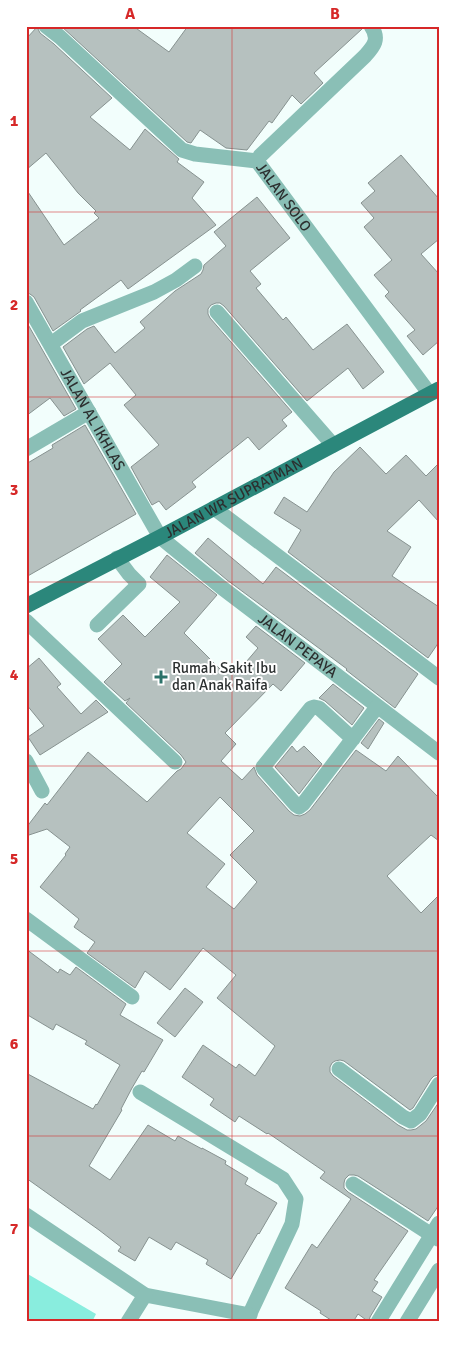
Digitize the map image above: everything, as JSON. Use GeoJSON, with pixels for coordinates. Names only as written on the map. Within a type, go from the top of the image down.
{"type":"FeatureCollection","features":[{"type":"Feature","properties":{"kind":"main road","name":"JALAN WR SUPRATMAN"},"geometry":{"type":"LineString","coordinates":[[26,606],[434,391]]}},
{"type":"Feature","properties":{"kind":"street","name":"JALAN SOLO"},"geometry":{"type":"LineString","coordinates":[[46,26],[182,150],[194,154],[257,161],[434,391]]}},
{"type":"Feature","properties":{"kind":"street"},"geometry":{"type":"LineString","coordinates":[[257,161],[374,46],[376,37],[371,26]]}},
{"type":"Feature","properties":{"kind":"street"},"geometry":{"type":"LineString","coordinates":[[51,344],[82,321],[154,292],[176,280],[195,266]]}},
{"type":"Feature","properties":{"kind":"street","name":"JALAN AL IKHLAS"},"geometry":{"type":"LineString","coordinates":[[26,302],[160,537]]}},
{"type":"Feature","properties":{"kind":"street"},"geometry":{"type":"LineString","coordinates":[[217,312],[332,445]]}},
{"type":"Feature","properties":{"kind":"street"},"geometry":{"type":"LineString","coordinates":[[26,449],[89,412]]}},
{"type":"Feature","properties":{"kind":"street"},"geometry":{"type":"LineString","coordinates":[[214,508],[439,678]]}},
{"type":"Feature","properties":{"kind":"street","name":"JALAN PEPAYA"},"geometry":{"type":"LineString","coordinates":[[160,537],[208,577],[439,753]]}},
{"type":"Feature","properties":{"kind":"street"},"geometry":{"type":"LineString","coordinates":[[97,625],[139,584],[117,558]]}},
{"type":"Feature","properties":{"kind":"street"},"geometry":{"type":"LineString","coordinates":[[26,621],[175,762]]}},
{"type":"Feature","properties":{"kind":"street"},"geometry":{"type":"LineString","coordinates":[[353,739],[319,708],[314,707],[311,708],[263,767],[299,807],[304,804],[378,707]]}},
{"type":"Feature","properties":{"kind":"street"},"geometry":{"type":"LineString","coordinates":[[26,761],[42,791]]}},
{"type":"Feature","properties":{"kind":"street"},"geometry":{"type":"LineString","coordinates":[[26,918],[132,997]]}},
{"type":"Feature","properties":{"kind":"street"},"geometry":{"type":"LineString","coordinates":[[339,1069],[411,1121],[420,1114],[439,1084]]}},
{"type":"Feature","properties":{"kind":"street"},"geometry":{"type":"LineString","coordinates":[[26,1215],[144,1296],[248,1319],[292,1224],[296,1199],[283,1179],[140,1092]]}},
{"type":"Feature","properties":{"kind":"street"},"geometry":{"type":"LineString","coordinates":[[353,1184],[436,1233],[378,1322]]}},
{"type":"Feature","properties":{"kind":"street"},"geometry":{"type":"LineString","coordinates":[[407,1322],[439,1270]]}},
{"type":"Feature","properties":{"kind":"street"},"geometry":{"type":"LineString","coordinates":[[128,1322],[144,1296]]}},
{"type":"Feature","properties":{"kind":"green space"},"geometry":{"type":"Polygon","coordinates":[[[26,1273],[96,1314],[92,1322],[26,1322],[26,1273]]]}},
{"type":"Feature","properties":{"kind":"building"},"geometry":{"type":"Polygon","coordinates":[[[61,26],[133,26],[169,52],[188,26],[362,26],[362,29],[314,73],[323,83],[301,104],[292,95],[272,123],[269,121],[247,150],[226,148],[200,130],[191,143],[187,142],[61,26]]]}},
{"type":"Feature","properties":{"kind":"building"},"geometry":{"type":"Polygon","coordinates":[[[37,27],[40,33],[112,98],[90,117],[130,150],[145,129],[179,159],[177,162],[204,182],[192,198],[216,225],[128,289],[121,280],[53,331],[34,297],[26,293],[26,189],[64,245],[99,218],[94,213],[96,211],[78,193],[46,153],[26,170],[26,39],[37,27]]]}},
{"type":"Feature","properties":{"kind":"building"},"geometry":{"type":"Polygon","coordinates":[[[401,155],[439,199],[439,239],[421,254],[439,274],[439,341],[423,355],[407,336],[415,330],[385,296],[389,292],[374,275],[392,260],[364,227],[374,218],[361,203],[375,191],[368,183],[401,155]]]}},
{"type":"Feature","properties":{"kind":"building"},"geometry":{"type":"Polygon","coordinates":[[[257,197],[290,238],[250,271],[261,284],[256,288],[283,320],[286,317],[313,350],[347,324],[384,372],[363,389],[348,368],[307,401],[224,306],[220,303],[211,305],[208,309],[210,318],[292,412],[282,420],[287,426],[259,450],[248,437],[192,482],[196,487],[166,510],[159,501],[152,505],[131,467],[159,445],[124,405],[136,395],[110,363],[84,384],[63,347],[94,326],[115,353],[145,328],[140,322],[175,291],[201,274],[204,265],[226,246],[214,232],[257,197]]]}},
{"type":"Feature","properties":{"kind":"building"},"geometry":{"type":"Polygon","coordinates":[[[26,321],[76,409],[64,416],[50,398],[26,416],[26,321]]]}},
{"type":"Feature","properties":{"kind":"building"},"geometry":{"type":"Polygon","coordinates":[[[85,425],[136,514],[26,577],[26,464],[53,448],[52,445],[85,425]]]}},
{"type":"Feature","properties":{"kind":"building"},"geometry":{"type":"Polygon","coordinates":[[[360,447],[386,474],[406,455],[426,476],[439,463],[439,522],[419,500],[387,531],[411,547],[392,576],[439,607],[439,642],[428,658],[288,552],[301,530],[274,513],[284,497],[307,512],[334,472],[360,447]]]}},
{"type":"Feature","properties":{"kind":"building"},"geometry":{"type":"Polygon","coordinates":[[[208,538],[263,584],[276,567],[418,674],[395,708],[347,669],[227,580],[195,553],[208,538]]]}},
{"type":"Feature","properties":{"kind":"building"},"geometry":{"type":"Polygon","coordinates":[[[167,555],[217,595],[184,633],[223,672],[227,668],[235,675],[258,648],[246,637],[256,626],[305,663],[281,691],[273,684],[225,733],[236,744],[221,761],[242,780],[254,767],[257,775],[289,811],[294,815],[300,816],[310,810],[356,750],[386,771],[398,756],[439,798],[439,841],[431,835],[387,876],[421,913],[439,895],[439,1075],[431,1079],[410,1110],[344,1061],[335,1061],[330,1067],[330,1072],[333,1076],[407,1130],[416,1129],[426,1121],[439,1102],[439,1205],[428,1221],[358,1176],[349,1175],[345,1179],[344,1188],[348,1192],[408,1231],[374,1280],[378,1282],[372,1291],[382,1297],[369,1322],[358,1314],[353,1322],[334,1322],[320,1313],[321,1311],[285,1288],[312,1244],[317,1248],[351,1199],[320,1178],[325,1172],[268,1133],[239,1116],[235,1122],[210,1105],[214,1099],[182,1077],[203,1045],[236,1068],[239,1064],[255,1076],[275,1046],[217,998],[236,975],[203,948],[170,990],[145,971],[135,988],[87,953],[95,942],[74,927],[79,919],[40,887],[66,855],[70,847],[47,829],[26,836],[26,828],[45,803],[47,805],[88,752],[147,802],[186,762],[126,703],[130,698],[125,701],[104,682],[122,664],[98,639],[123,615],[145,637],[180,602],[150,577],[167,555]],[[220,797],[187,833],[225,864],[206,887],[234,909],[257,882],[230,855],[254,831],[220,797]]]}},
{"type":"Feature","properties":{"kind":"building"},"geometry":{"type":"Polygon","coordinates":[[[39,658],[61,684],[57,687],[81,714],[96,700],[108,712],[40,755],[28,737],[44,726],[26,704],[26,669],[39,658]]]}},
{"type":"Feature","properties":{"kind":"building"},"geometry":{"type":"Polygon","coordinates":[[[333,684],[364,708],[352,725],[319,698],[333,684]]]}},
{"type":"Feature","properties":{"kind":"building"},"geometry":{"type":"Polygon","coordinates":[[[379,719],[384,723],[368,749],[361,743],[379,719]]]}},
{"type":"Feature","properties":{"kind":"building"},"geometry":{"type":"Polygon","coordinates":[[[292,746],[297,752],[304,746],[322,764],[299,794],[275,767],[292,746]]]}},
{"type":"Feature","properties":{"kind":"building"},"geometry":{"type":"Polygon","coordinates":[[[26,949],[58,973],[60,969],[70,975],[76,967],[126,1004],[120,1015],[163,1040],[132,1088],[122,1110],[89,1166],[110,1180],[148,1125],[175,1141],[178,1136],[226,1161],[225,1164],[248,1178],[245,1184],[277,1203],[231,1279],[206,1264],[208,1260],[176,1242],[171,1250],[149,1237],[135,1261],[118,1251],[121,1247],[99,1230],[26,1178],[26,1073],[93,1109],[120,1065],[85,1044],[87,1041],[56,1024],[53,1030],[26,1014],[26,949]]]}},
{"type":"Feature","properties":{"kind":"building"},"geometry":{"type":"Polygon","coordinates":[[[185,988],[203,1002],[175,1037],[157,1023],[185,988]]]}},
{"type":"Feature","properties":{"kind":"place","name":"Rumah Sakit Ibu dan Anak Raifa"},"geometry":{"type":"Point","coordinates":[161,677]}}]}
